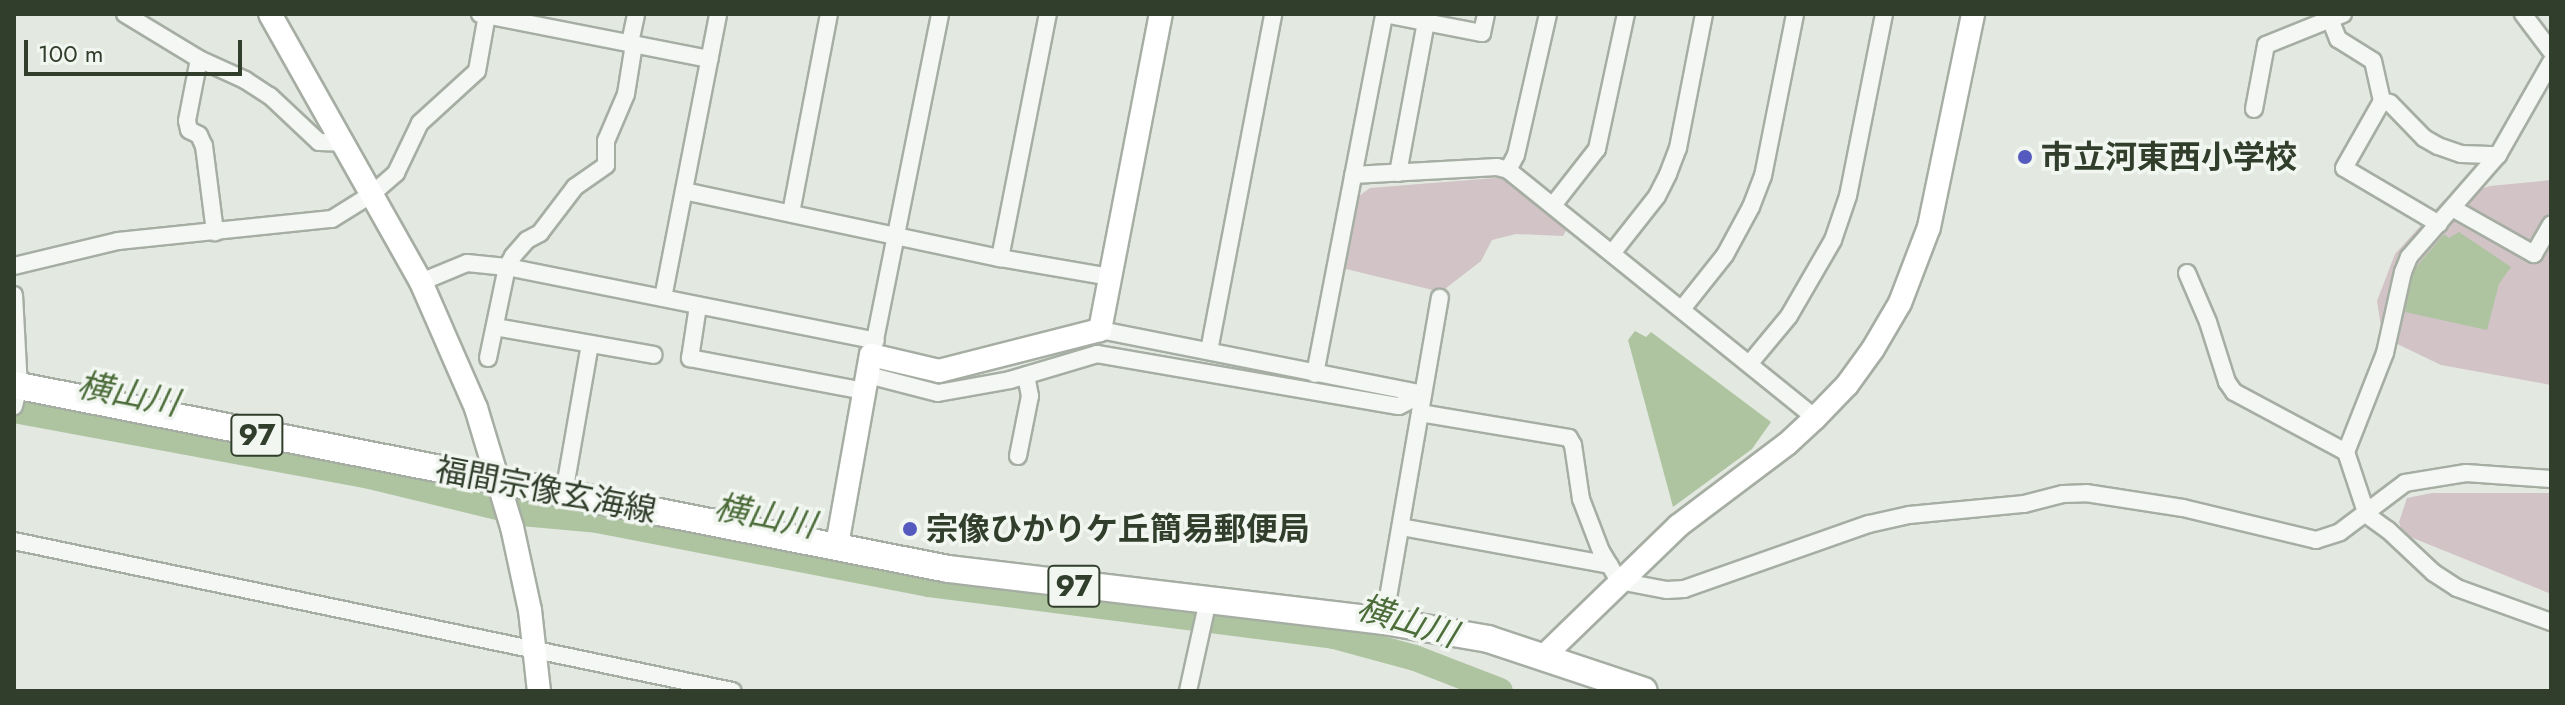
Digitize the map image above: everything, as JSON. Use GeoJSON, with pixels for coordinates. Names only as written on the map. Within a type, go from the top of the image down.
{"type":"FeatureCollection","features":[{"type":"Feature","properties":{"kind":"main road","name":"福間宗像玄海線"},"geometry":{"type":"LineString","coordinates":[[16,392],[501,481],[948,569],[1384,621],[1488,639],[1543,657],[1594,682],[1644,691]]}},
{"type":"Feature","properties":{"kind":"street"},"geometry":{"type":"LineString","coordinates":[[270,14],[421,282],[476,408],[501,481],[530,610],[539,691]]}},
{"type":"Feature","properties":{"kind":"street"},"geometry":{"type":"LineString","coordinates":[[488,358],[507,267],[513,256],[527,240],[540,233],[575,187],[606,165],[606,141],[626,94],[636,14]]}},
{"type":"Feature","properties":{"kind":"street"},"geometry":{"type":"LineString","coordinates":[[663,298],[718,14]]}},
{"type":"Feature","properties":{"kind":"street"},"geometry":{"type":"LineString","coordinates":[[791,213],[829,14]]}},
{"type":"Feature","properties":{"kind":"street"},"geometry":{"type":"LineString","coordinates":[[837,545],[940,14]]}},
{"type":"Feature","properties":{"kind":"street"},"geometry":{"type":"LineString","coordinates":[[1000,258],[1048,14]]}},
{"type":"Feature","properties":{"kind":"street"},"geometry":{"type":"LineString","coordinates":[[1100,330],[1161,14]]}},
{"type":"Feature","properties":{"kind":"street"},"geometry":{"type":"LineString","coordinates":[[1209,351],[1273,14]]}},
{"type":"Feature","properties":{"kind":"street"},"geometry":{"type":"LineString","coordinates":[[1315,374],[1384,14],[1482,33],[1486,14]]}},
{"type":"Feature","properties":{"kind":"street"},"geometry":{"type":"LineString","coordinates":[[1508,170],[1516,155],[1548,14]]}},
{"type":"Feature","properties":{"kind":"street"},"geometry":{"type":"LineString","coordinates":[[1554,204],[1597,149],[1626,14]]}},
{"type":"Feature","properties":{"kind":"street"},"geometry":{"type":"LineString","coordinates":[[1613,252],[1657,196],[1678,148],[1704,14]]}},
{"type":"Feature","properties":{"kind":"street"},"geometry":{"type":"LineString","coordinates":[[1682,309],[1725,255],[1751,207],[1763,176],[1795,14]]}},
{"type":"Feature","properties":{"kind":"street"},"geometry":{"type":"LineString","coordinates":[[1750,363],[1789,316],[1812,282],[1833,240],[1848,196],[1884,14]]}},
{"type":"Feature","properties":{"kind":"street"},"geometry":{"type":"LineString","coordinates":[[1543,657],[1614,573],[1787,444],[1847,385],[1873,349],[1900,303],[1919,257],[1937,193],[1973,14]]}},
{"type":"Feature","properties":{"kind":"street"},"geometry":{"type":"LineString","coordinates":[[2523,14],[2551,51]]}},
{"type":"Feature","properties":{"kind":"street"},"geometry":{"type":"LineString","coordinates":[[14,266],[118,241],[332,219],[372,194],[396,173],[420,123],[477,71],[484,15],[710,59]]}},
{"type":"Feature","properties":{"kind":"street"},"geometry":{"type":"LineString","coordinates":[[137,16],[199,59],[245,80],[270,96],[319,142],[343,143]]}},
{"type":"Feature","properties":{"kind":"street"},"geometry":{"type":"LineString","coordinates":[[2254,109],[2266,45],[2336,17],[2338,39],[2373,61],[2382,101],[2344,168],[2439,224]]}},
{"type":"Feature","properties":{"kind":"street"},"geometry":{"type":"LineString","coordinates":[[1398,173],[1426,22]]}},
{"type":"Feature","properties":{"kind":"street"},"geometry":{"type":"LineString","coordinates":[[199,59],[187,121],[189,130],[199,135],[204,146],[215,232]]}},
{"type":"Feature","properties":{"kind":"street"},"geometry":{"type":"LineString","coordinates":[[2551,62],[2498,155],[2409,257],[2385,353],[2346,452],[2367,515],[2388,530],[2434,573],[2457,588],[2551,622]]}},
{"type":"Feature","properties":{"kind":"street"},"geometry":{"type":"LineString","coordinates":[[2382,101],[2390,103],[2424,138],[2438,146],[2461,154],[2498,155]]}},
{"type":"Feature","properties":{"kind":"street"},"geometry":{"type":"LineString","coordinates":[[1353,175],[1497,167],[1508,170],[1554,204],[1815,418]]}},
{"type":"Feature","properties":{"kind":"street"},"geometry":{"type":"LineString","coordinates":[[684,191],[1000,258],[1110,277]]}},
{"type":"Feature","properties":{"kind":"street"},"geometry":{"type":"LineString","coordinates":[[2454,209],[2534,254],[2551,224]]}},
{"type":"Feature","properties":{"kind":"street"},"geometry":{"type":"LineString","coordinates":[[421,282],[467,263],[507,267],[663,298],[698,306],[938,393],[1026,375],[1097,354],[1399,406],[1423,394]]}},
{"type":"Feature","properties":{"kind":"street"},"geometry":{"type":"LineString","coordinates":[[2187,273],[2208,322],[2227,382],[2234,392],[2346,452]]}},
{"type":"Feature","properties":{"kind":"street"},"geometry":{"type":"LineString","coordinates":[[14,295],[16,392]]}},
{"type":"Feature","properties":{"kind":"street"},"geometry":{"type":"LineString","coordinates":[[1384,621],[1440,298]]}},
{"type":"Feature","properties":{"kind":"street"},"geometry":{"type":"LineString","coordinates":[[698,306],[690,358],[939,371],[952,370],[1082,332],[1100,330],[1423,394]]}},
{"type":"Feature","properties":{"kind":"street"},"geometry":{"type":"LineString","coordinates":[[495,327],[654,355]]}},
{"type":"Feature","properties":{"kind":"street"},"geometry":{"type":"LineString","coordinates":[[564,493],[590,344]]}},
{"type":"Feature","properties":{"kind":"street"},"geometry":{"type":"LineString","coordinates":[[1018,456],[1030,396],[1026,375]]}},
{"type":"Feature","properties":{"kind":"street"},"geometry":{"type":"LineString","coordinates":[[1420,413],[1569,438],[1573,445],[1581,499],[1614,573]]}},
{"type":"Feature","properties":{"kind":"street"},"geometry":{"type":"LineString","coordinates":[[1401,527],[1614,573],[1667,590],[1684,589],[1869,524],[1909,515],[2024,504],[2063,494],[2086,493],[2183,508],[2302,539],[2329,537],[2367,515],[2405,483],[2466,473],[2551,479]]}},
{"type":"Feature","properties":{"kind":"street"},"geometry":{"type":"LineString","coordinates":[[14,541],[732,691]]}},
{"type":"Feature","properties":{"kind":"street"},"geometry":{"type":"LineString","coordinates":[[1188,691],[1208,600]]}},
{"type":"Feature","properties":{"kind":"shaded area"},"geometry":{"type":"Polygon","coordinates":[[[1507,177],[1569,225],[1563,236],[1516,234],[1492,240],[1481,261],[1441,292],[1342,268],[1355,199],[1370,188],[1507,177]]]}},
{"type":"Feature","properties":{"kind":"shaded area"},"geometry":{"type":"Polygon","coordinates":[[[2551,180],[2551,385],[2441,365],[2389,340],[2381,327],[2377,301],[2395,254],[2444,200],[2490,186],[2551,180]]]}},
{"type":"Feature","properties":{"kind":"shaded area"},"geometry":{"type":"Polygon","coordinates":[[[2459,232],[2511,267],[2499,284],[2487,330],[2405,312],[2413,271],[2444,234],[2449,238],[2459,232]]]}},
{"type":"Feature","properties":{"kind":"shaded area"},"geometry":{"type":"Polygon","coordinates":[[[1635,331],[1646,337],[1651,332],[1771,422],[1752,449],[1673,507],[1628,340],[1635,331]]]}},
{"type":"Feature","properties":{"kind":"shaded area"},"geometry":{"type":"Polygon","coordinates":[[[2432,493],[2551,493],[2551,594],[2403,534],[2399,522],[2407,498],[2432,493]]]}},
{"type":"Feature","properties":{"kind":"waterway","name":"横山川"},"geometry":{"type":"LineString","coordinates":[[14,410],[366,475],[522,513],[597,520],[929,584],[1334,636],[1415,658],[1500,691]]}},
{"type":"Feature","properties":{"kind":"place","name":"市立河東西小学校"},"geometry":{"type":"Point","coordinates":[2025,157]}},
{"type":"Feature","properties":{"kind":"place","name":"宗像ひかりケ丘簡易郵便局"},"geometry":{"type":"Point","coordinates":[910,529]}}]}
